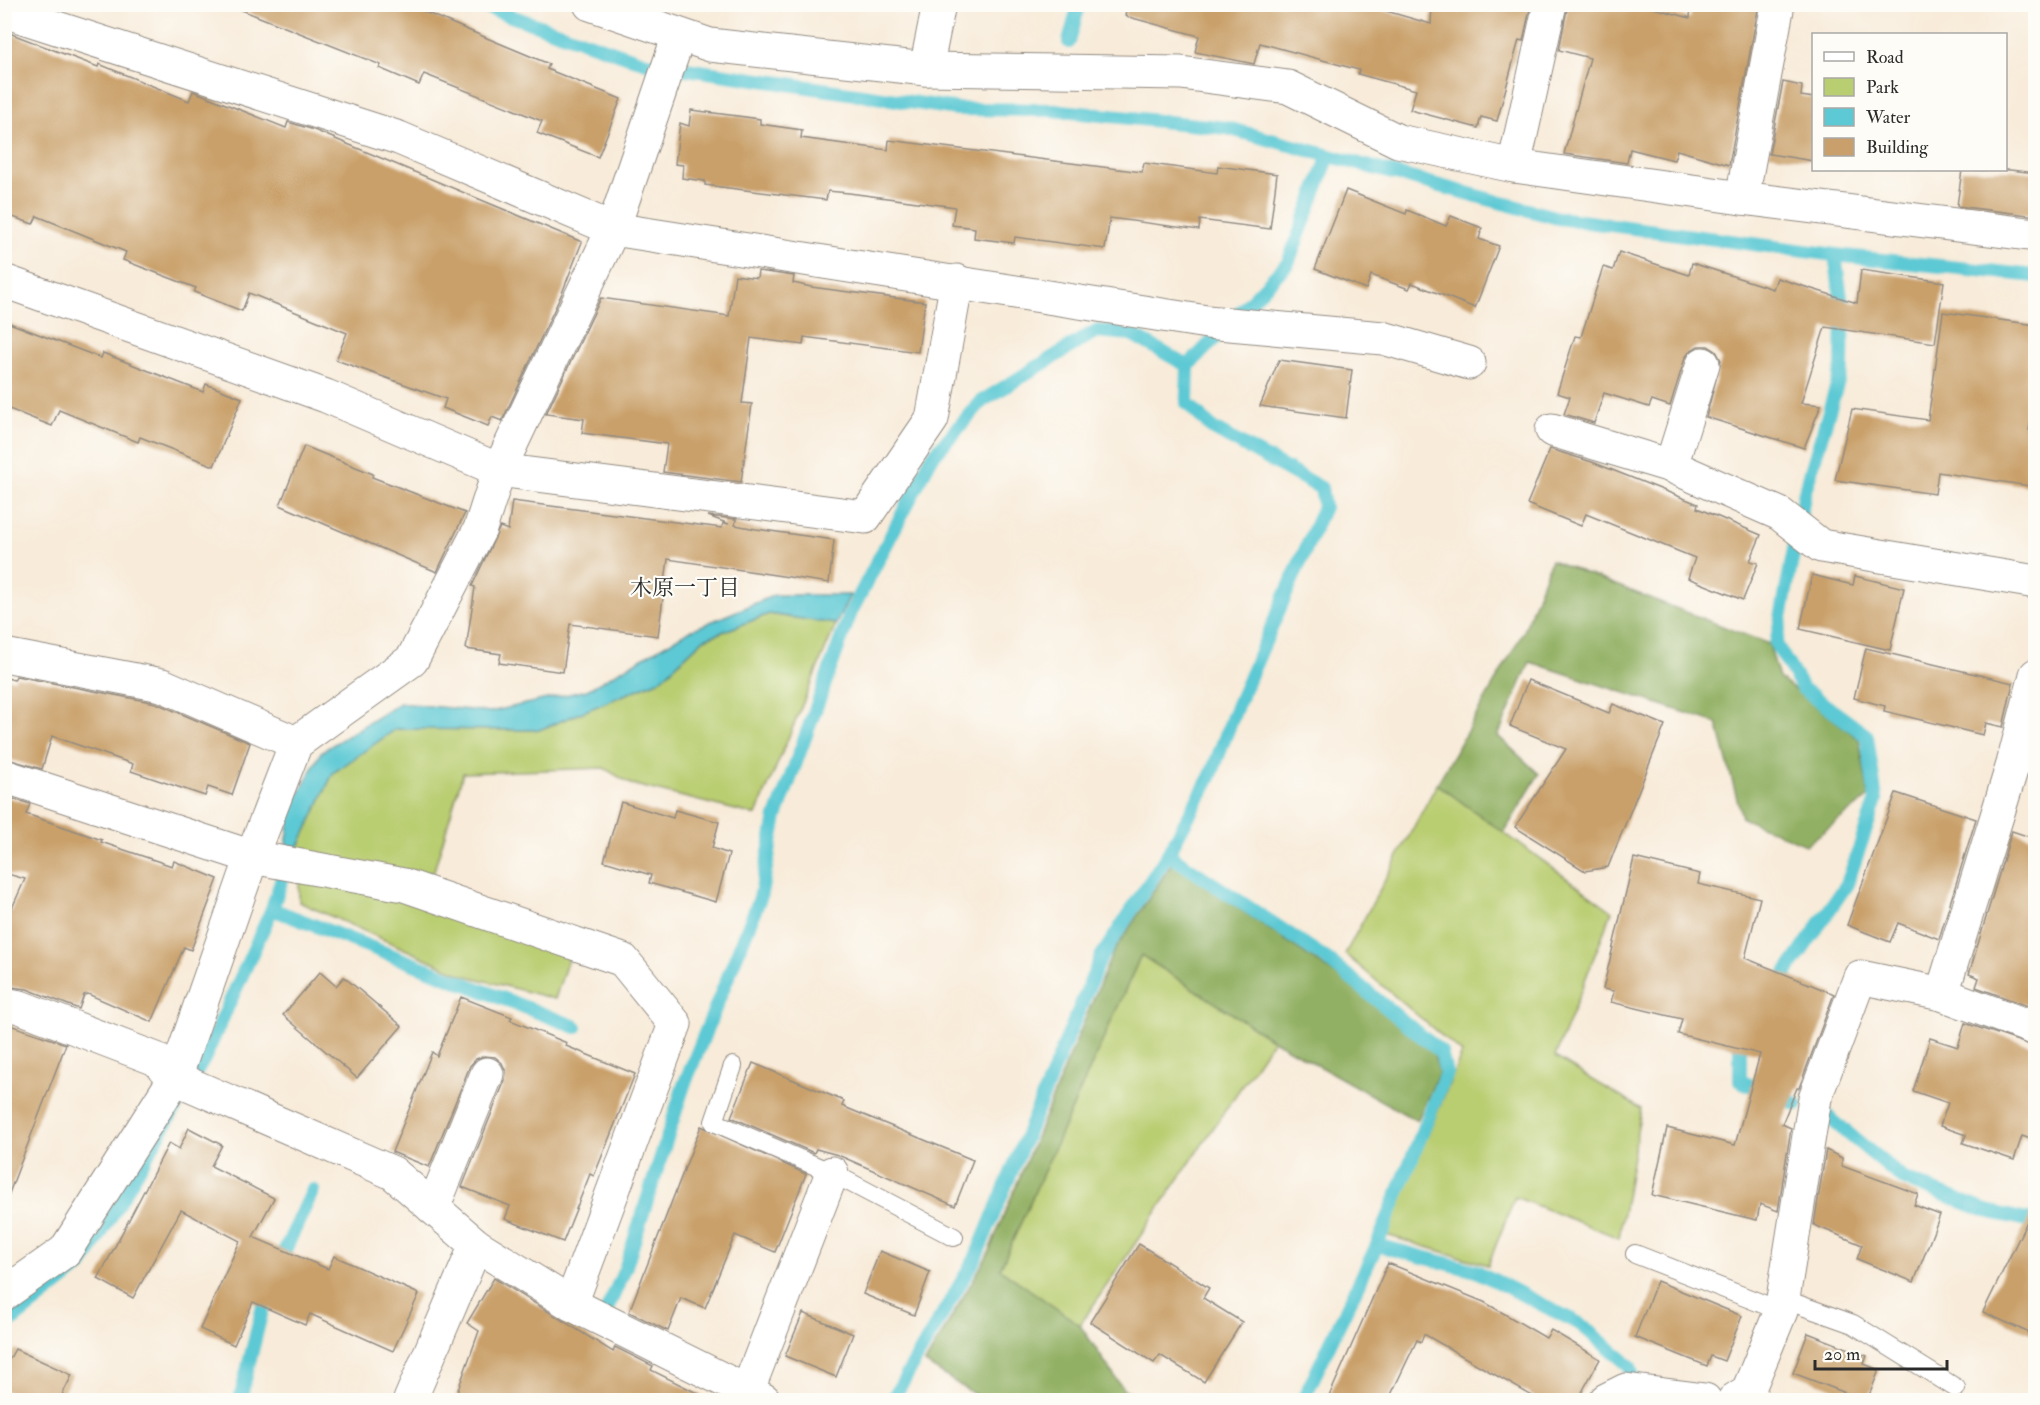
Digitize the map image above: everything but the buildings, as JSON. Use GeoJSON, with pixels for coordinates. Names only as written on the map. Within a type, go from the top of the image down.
{"type":"FeatureCollection","features":[{"type":"Feature","properties":{"kind":"street"},"geometry":{"type":"LineString","coordinates":[[590,4],[710,45],[926,69],[1181,73],[1288,87],[1398,141],[1514,166],[1742,198],[2036,235]]}},
{"type":"Feature","properties":{"kind":"street"},"geometry":{"type":"LineString","coordinates":[[926,69],[939,4]]}},
{"type":"Feature","properties":{"kind":"street"},"geometry":{"type":"LineString","coordinates":[[1514,166],[1550,4]]}},
{"type":"Feature","properties":{"kind":"street"},"geometry":{"type":"LineString","coordinates":[[1742,198],[1778,4]]}},
{"type":"Feature","properties":{"kind":"street"},"geometry":{"type":"LineString","coordinates":[[4,11],[399,138],[613,229],[957,281],[1207,322],[1383,338],[1469,363]]}},
{"type":"Feature","properties":{"kind":"street"},"geometry":{"type":"LineString","coordinates":[[4,1293],[65,1251],[175,1078],[252,857],[296,743],[412,660],[480,529],[500,470],[613,229],[679,35]]}},
{"type":"Feature","properties":{"kind":"street"},"geometry":{"type":"LineString","coordinates":[[4,281],[326,396],[500,470],[865,517],[932,419],[957,281]]}},
{"type":"Feature","properties":{"kind":"street"},"geometry":{"type":"LineString","coordinates":[[1671,466],[1703,364]]}},
{"type":"Feature","properties":{"kind":"street"},"geometry":{"type":"LineString","coordinates":[[1552,430],[1671,466],[1780,513],[1821,546],[2036,582]]}},
{"type":"Feature","properties":{"kind":"street"},"geometry":{"type":"LineString","coordinates":[[4,655],[162,685],[296,743]]}},
{"type":"Feature","properties":{"kind":"street"},"geometry":{"type":"LineString","coordinates":[[1941,994],[2013,764],[2036,675]]}},
{"type":"Feature","properties":{"kind":"street"},"geometry":{"type":"LineString","coordinates":[[4,776],[252,857],[404,885],[623,960],[675,1024],[580,1308]]}},
{"type":"Feature","properties":{"kind":"street"},"geometry":{"type":"LineString","coordinates":[[1734,1401],[1748,1391],[1782,1305],[1815,1098],[1860,977],[1941,994],[2036,1029]]}},
{"type":"Feature","properties":{"kind":"street"},"geometry":{"type":"LineString","coordinates":[[4,1004],[20,1007],[156,1059],[175,1078],[393,1173],[476,1245],[580,1308],[756,1396],[832,1173]]}},
{"type":"Feature","properties":{"kind":"street"},"geometry":{"type":"LineString","coordinates":[[433,1208],[487,1074]]}},
{"type":"Feature","properties":{"kind":"street"},"geometry":{"type":"LineString","coordinates":[[411,1401],[476,1245]]}},
{"type":"Feature","properties":{"kind":"street"},"geometry":{"type":"LineString","coordinates":[[1627,1394],[1705,1401]]}},
{"type":"Feature","properties":{"kind":"lane"},"geometry":{"type":"LineString","coordinates":[[733,1065],[714,1122],[832,1173],[954,1237]]}},
{"type":"Feature","properties":{"kind":"lane"},"geometry":{"type":"LineString","coordinates":[[1635,1254],[1782,1305],[1853,1324],[1956,1388]]}},
{"type":"Feature","properties":{"kind":"green space"},"geometry":{"type":"Polygon","coordinates":[[[1551,560],[1769,644],[1779,678],[1859,739],[1869,797],[1806,845],[1742,818],[1717,723],[1530,662],[1498,736],[1539,774],[1504,833],[1437,784],[1524,631],[1551,560]]]}},
{"type":"Feature","properties":{"kind":"green space"},"geometry":{"type":"Polygon","coordinates":[[[769,614],[836,624],[756,815],[631,784],[604,768],[463,773],[425,901],[571,950],[555,999],[463,975],[299,902],[299,846],[333,773],[396,729],[539,730],[660,680],[704,639],[769,614]]]}},
{"type":"Feature","properties":{"kind":"green space"},"geometry":{"type":"Polygon","coordinates":[[[1437,784],[1612,911],[1555,1057],[1641,1109],[1619,1238],[1515,1197],[1488,1265],[1386,1235],[1462,1053],[1345,954],[1437,784]]]}},
{"type":"Feature","properties":{"kind":"green space"},"geometry":{"type":"Polygon","coordinates":[[[1172,863],[1335,974],[1432,1048],[1439,1072],[1417,1121],[1273,1040],[1141,955],[1000,1269],[1080,1325],[1123,1389],[1149,1400],[983,1400],[925,1363],[987,1256],[1112,954],[1172,863]]]}},
{"type":"Feature","properties":{"kind":"green space"},"geometry":{"type":"Polygon","coordinates":[[[1141,955],[1273,1040],[1080,1325],[1000,1269],[1141,955]]]}},
{"type":"Feature","properties":{"kind":"water"},"geometry":{"type":"Polygon","coordinates":[[[775,595],[850,595],[836,624],[769,614],[704,639],[660,680],[539,730],[396,729],[333,773],[299,846],[286,847],[291,809],[321,752],[400,703],[490,712],[587,690],[689,631],[775,595]]]}},
{"type":"Feature","properties":{"kind":"waterway"},"geometry":{"type":"LineString","coordinates":[[476,4],[646,63],[957,109],[1052,110],[1227,128],[1558,218],[1835,255],[2036,276]]}},
{"type":"Feature","properties":{"kind":"waterway"},"geometry":{"type":"LineString","coordinates":[[1069,42],[1079,4]]}},
{"type":"Feature","properties":{"kind":"waterway"},"geometry":{"type":"LineString","coordinates":[[602,1321],[625,1269],[684,1085],[760,898],[776,817],[851,612],[932,457],[982,401],[1096,331],[1131,334],[1188,366],[1288,263],[1329,156]]}},
{"type":"Feature","properties":{"kind":"waterway"},"geometry":{"type":"LineString","coordinates":[[1776,988],[1847,884],[1876,800],[1867,736],[1802,688],[1776,644],[1805,491],[1842,368],[1843,312],[1835,255]]}},
{"type":"Feature","properties":{"kind":"waterway"},"geometry":{"type":"LineString","coordinates":[[1188,366],[1187,403],[1212,428],[1321,488],[1324,507],[1235,711],[1211,775],[1168,854],[1327,959],[1441,1052],[1446,1073],[1377,1245]]}},
{"type":"Feature","properties":{"kind":"waterway"},"geometry":{"type":"LineString","coordinates":[[892,1400],[975,1259],[1101,957],[1168,854]]}},
{"type":"Feature","properties":{"kind":"waterway"},"geometry":{"type":"LineString","coordinates":[[4,1327],[82,1265],[204,1059],[272,909],[287,863]]}},
{"type":"Feature","properties":{"kind":"waterway"},"geometry":{"type":"LineString","coordinates":[[272,909],[576,1027]]}},
{"type":"Feature","properties":{"kind":"waterway"},"geometry":{"type":"LineString","coordinates":[[1743,1032],[1740,1035],[1740,1081],[1796,1104]]}},
{"type":"Feature","properties":{"kind":"waterway"},"geometry":{"type":"LineString","coordinates":[[1827,1116],[1902,1178],[1986,1211],[2036,1222]]}},
{"type":"Feature","properties":{"kind":"waterway"},"geometry":{"type":"LineString","coordinates":[[277,1267],[313,1190]]}},
{"type":"Feature","properties":{"kind":"waterway"},"geometry":{"type":"LineString","coordinates":[[1303,1400],[1377,1245],[1476,1271],[1580,1324],[1630,1366],[1635,1393]]}},
{"type":"Feature","properties":{"kind":"waterway"},"geometry":{"type":"LineString","coordinates":[[240,1400],[267,1290]]}},
{"type":"Feature","properties":{"kind":"district","name":"木原一丁目"},"geometry":{"type":"Point","coordinates":[685,587]}}]}
